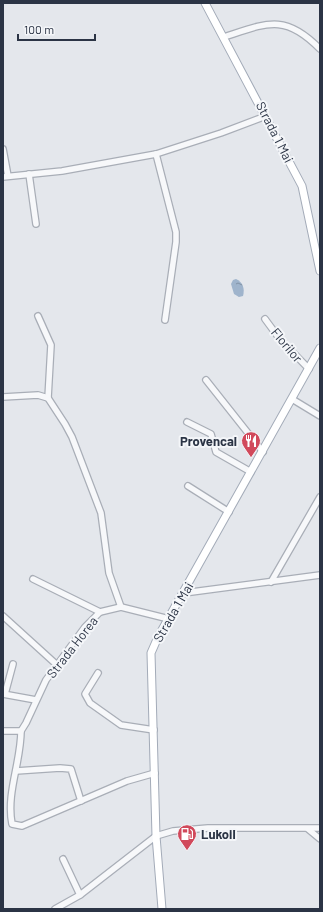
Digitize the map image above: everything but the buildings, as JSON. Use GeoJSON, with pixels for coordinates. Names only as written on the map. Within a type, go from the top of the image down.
{"type":"FeatureCollection","features":[{"type":"Feature","properties":{"kind":"main road","name":"Strada 1 Mai"},"geometry":{"type":"LineString","coordinates":[[205,3],[302,186],[320,271]]}},
{"type":"Feature","properties":{"kind":"main road","name":"Strada 1 Mai"},"geometry":{"type":"LineString","coordinates":[[162,909],[156,836],[152,653],[169,619],[320,348]]}},
{"type":"Feature","properties":{"kind":"street"},"geometry":{"type":"LineString","coordinates":[[224,37],[267,25],[289,25],[300,31],[320,49]]}},
{"type":"Feature","properties":{"kind":"street"},"geometry":{"type":"LineString","coordinates":[[3,149],[6,177],[62,171],[156,154],[221,133],[266,116]]}},
{"type":"Feature","properties":{"kind":"street"},"geometry":{"type":"LineString","coordinates":[[156,154],[176,232],[176,242],[165,320]]}},
{"type":"Feature","properties":{"kind":"street"},"geometry":{"type":"LineString","coordinates":[[29,174],[36,224]]}},
{"type":"Feature","properties":{"kind":"street"},"geometry":{"type":"LineString","coordinates":[[38,316],[51,345],[48,398],[72,437],[94,494],[100,513],[109,572],[121,607]]}},
{"type":"Feature","properties":{"kind":"street","name":"Florilor"},"geometry":{"type":"LineString","coordinates":[[265,319],[279,338],[309,369]]}},
{"type":"Feature","properties":{"kind":"street"},"geometry":{"type":"LineString","coordinates":[[206,380],[263,452]]}},
{"type":"Feature","properties":{"kind":"street"},"geometry":{"type":"LineString","coordinates":[[3,397],[38,396],[48,398]]}},
{"type":"Feature","properties":{"kind":"street"},"geometry":{"type":"LineString","coordinates":[[292,399],[320,416]]}},
{"type":"Feature","properties":{"kind":"street"},"geometry":{"type":"LineString","coordinates":[[187,422],[211,434],[216,452],[251,472]]}},
{"type":"Feature","properties":{"kind":"street"},"geometry":{"type":"LineString","coordinates":[[188,486],[229,512]]}},
{"type":"Feature","properties":{"kind":"street"},"geometry":{"type":"LineString","coordinates":[[271,582],[320,497]]}},
{"type":"Feature","properties":{"kind":"street"},"geometry":{"type":"LineString","coordinates":[[184,593],[320,575]]}},
{"type":"Feature","properties":{"kind":"street"},"geometry":{"type":"LineString","coordinates":[[33,579],[100,612]]}},
{"type":"Feature","properties":{"kind":"street","name":"Strada Horea"},"geometry":{"type":"LineString","coordinates":[[21,731],[36,700],[57,665],[85,627],[100,612],[121,607],[169,619]]}},
{"type":"Feature","properties":{"kind":"street"},"geometry":{"type":"LineString","coordinates":[[3,616],[57,665]]}},
{"type":"Feature","properties":{"kind":"street"},"geometry":{"type":"LineString","coordinates":[[13,664],[4,694],[36,700]]}},
{"type":"Feature","properties":{"kind":"street"},"geometry":{"type":"LineString","coordinates":[[98,673],[85,694],[90,703],[121,725],[154,730]]}},
{"type":"Feature","properties":{"kind":"street"},"geometry":{"type":"LineString","coordinates":[[3,731],[21,731],[21,747],[11,791],[11,816],[12,824],[15,826],[22,826],[127,781],[155,773]]}},
{"type":"Feature","properties":{"kind":"street"},"geometry":{"type":"LineString","coordinates":[[16,771],[60,768],[71,769],[80,801]]}},
{"type":"Feature","properties":{"kind":"street"},"geometry":{"type":"LineString","coordinates":[[55,909],[80,895],[156,836],[173,831],[208,828],[320,828]]}},
{"type":"Feature","properties":{"kind":"street"},"geometry":{"type":"LineString","coordinates":[[308,829],[320,839]]}},
{"type":"Feature","properties":{"kind":"street"},"geometry":{"type":"LineString","coordinates":[[63,859],[80,895]]}},
{"type":"Feature","properties":{"kind":"water"},"geometry":{"type":"Polygon","coordinates":[[[236,279],[243,286],[243,296],[239,297],[234,294],[231,284],[233,280],[236,279]]]}},
{"type":"Feature","properties":{"kind":"place","name":"Provencal"},"geometry":{"type":"Point","coordinates":[251,458]}},
{"type":"Feature","properties":{"kind":"place","name":"Lukoil"},"geometry":{"type":"Point","coordinates":[187,851]}}]}
